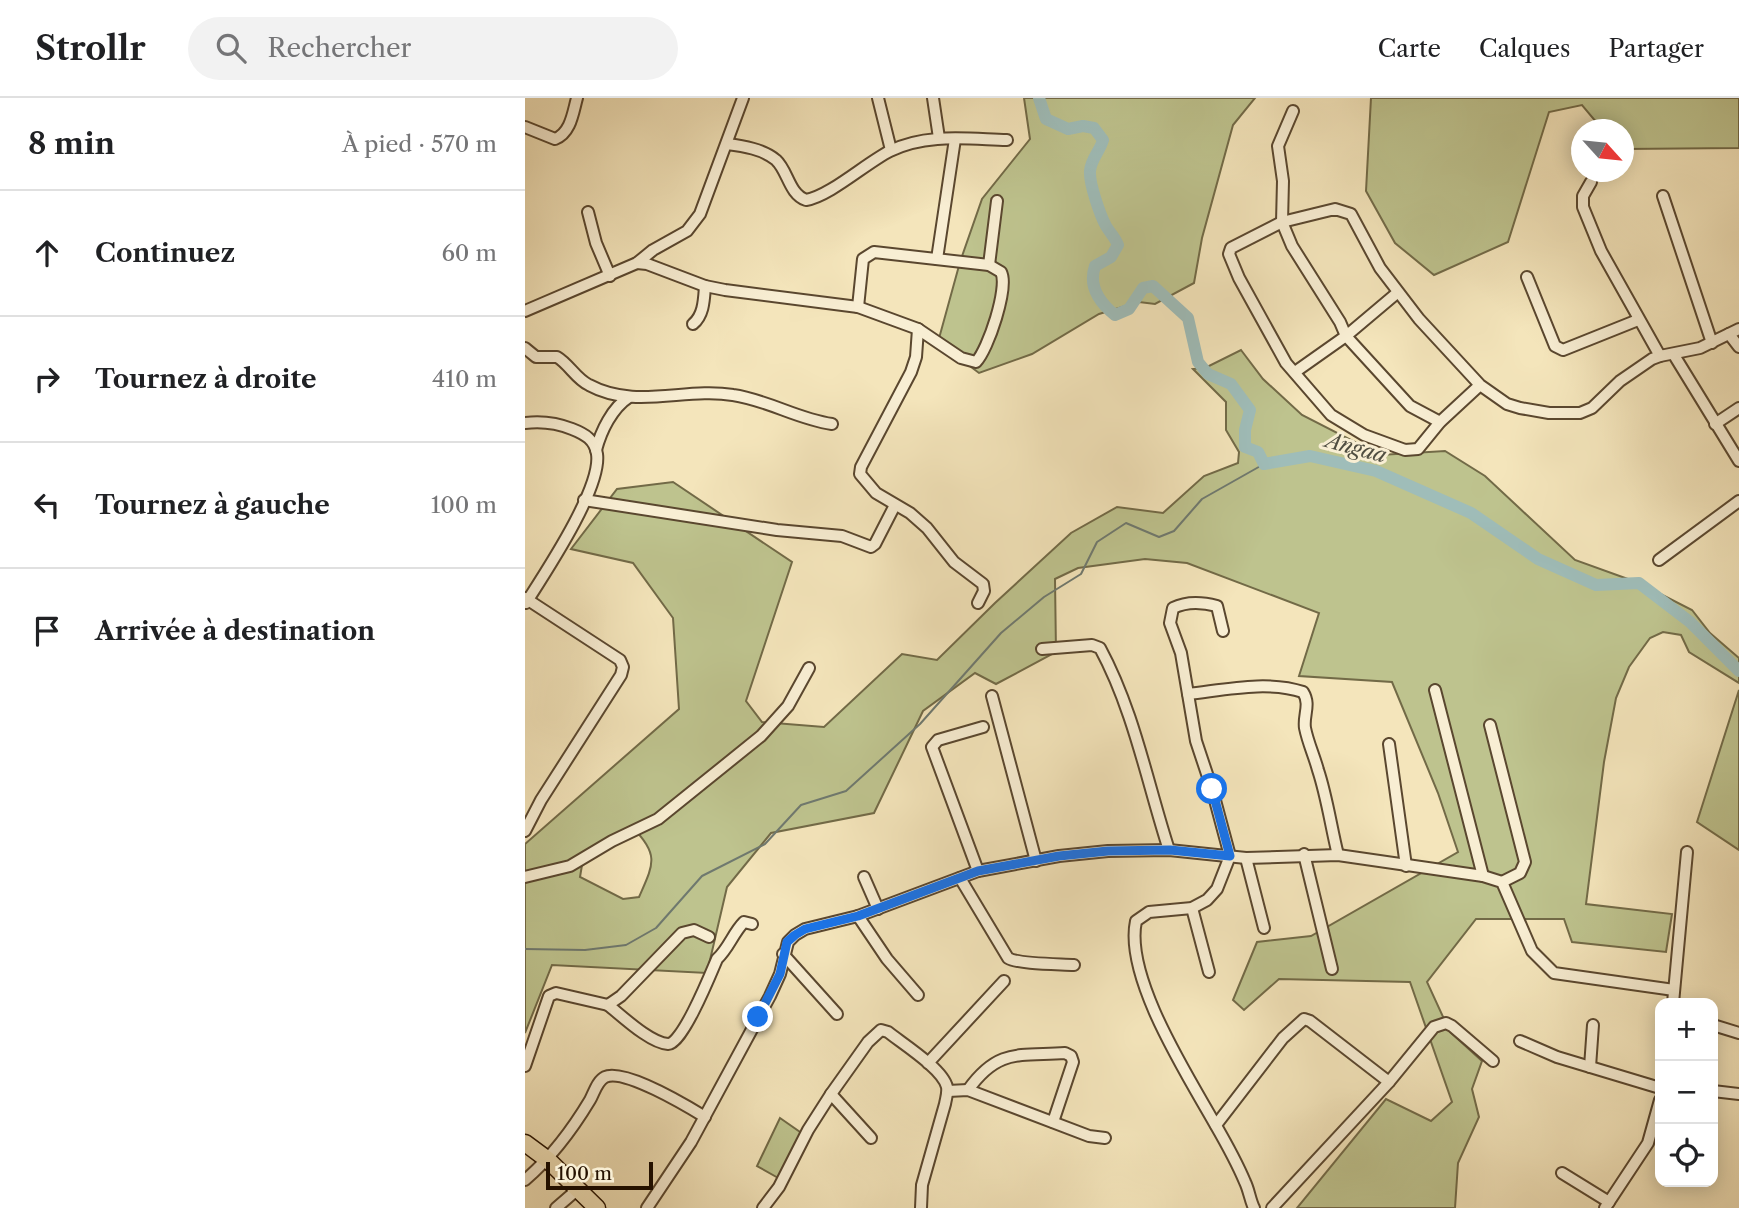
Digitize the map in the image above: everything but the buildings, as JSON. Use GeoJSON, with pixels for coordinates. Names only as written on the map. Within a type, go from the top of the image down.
{"type":"FeatureCollection","features":[{"type":"Feature","properties":{"kind":"highway"},"geometry":{"type":"LineString","coordinates":[[525,1143],[548,1160],[597,1208]]}},
{"type":"Feature","properties":{"kind":"street"},"geometry":{"type":"LineString","coordinates":[[525,127],[555,139],[562,136],[569,125],[577,98]]}},
{"type":"Feature","properties":{"kind":"street"},"geometry":{"type":"LineString","coordinates":[[525,311],[637,263],[653,250],[687,231],[700,214],[743,98]]}},
{"type":"Feature","properties":{"kind":"street"},"geometry":{"type":"LineString","coordinates":[[879,98],[891,150]]}},
{"type":"Feature","properties":{"kind":"street"},"geometry":{"type":"LineString","coordinates":[[933,98],[939,138]]}},
{"type":"Feature","properties":{"kind":"street"},"geometry":{"type":"LineString","coordinates":[[1293,111],[1278,146],[1283,181],[1282,222],[1293,246],[1346,336],[1411,406],[1440,422]]}},
{"type":"Feature","properties":{"kind":"street"},"geometry":{"type":"LineString","coordinates":[[727,144],[756,150],[775,159],[797,195],[806,200],[821,194],[891,150],[932,138],[1007,140]]}},
{"type":"Feature","properties":{"kind":"street"},"geometry":{"type":"LineString","coordinates":[[937,259],[955,139]]}},
{"type":"Feature","properties":{"kind":"street"},"geometry":{"type":"LineString","coordinates":[[1591,182],[1583,196],[1583,207],[1601,251],[1660,356]]}},
{"type":"Feature","properties":{"kind":"street"},"geometry":{"type":"LineString","coordinates":[[1663,196],[1713,343]]}},
{"type":"Feature","properties":{"kind":"street"},"geometry":{"type":"LineString","coordinates":[[989,265],[997,201]]}},
{"type":"Feature","properties":{"kind":"street"},"geometry":{"type":"LineString","coordinates":[[1480,385],[1440,422],[1418,449],[1405,450],[1364,435],[1331,415],[1286,363],[1239,278],[1229,254],[1231,248],[1240,241],[1282,222],[1335,209],[1351,214],[1397,293],[1480,385],[1513,407],[1574,415],[1592,408],[1635,370],[1660,356],[1674,355],[1713,343],[1734,332],[1739,347]]}},
{"type":"Feature","properties":{"kind":"street"},"geometry":{"type":"LineString","coordinates":[[588,212],[610,276]]}},
{"type":"Feature","properties":{"kind":"street"},"geometry":{"type":"LineString","coordinates":[[637,263],[663,269],[705,286],[858,307],[918,329],[970,362],[976,362],[983,355],[988,342],[1003,284],[1001,272],[989,265],[879,251],[867,254],[863,259],[858,307]]}},
{"type":"Feature","properties":{"kind":"street"},"geometry":{"type":"LineString","coordinates":[[1527,277],[1555,346],[1559,349],[1563,350],[1638,320]]}},
{"type":"Feature","properties":{"kind":"street"},"geometry":{"type":"LineString","coordinates":[[693,324],[702,311],[705,286]]}},
{"type":"Feature","properties":{"kind":"street"},"geometry":{"type":"LineString","coordinates":[[1295,372],[1346,336],[1397,293]]}},
{"type":"Feature","properties":{"kind":"street"},"geometry":{"type":"LineString","coordinates":[[918,329],[916,357],[911,372],[861,467],[861,478],[876,493],[910,513],[927,528],[954,562],[983,584],[984,591],[978,603]]}},
{"type":"Feature","properties":{"kind":"street"},"geometry":{"type":"LineString","coordinates":[[525,348],[536,357],[557,357],[587,385],[622,397],[717,393],[734,395],[780,407],[813,422],[832,424]]}},
{"type":"Feature","properties":{"kind":"street"},"geometry":{"type":"LineString","coordinates":[[1674,355],[1739,461]]}},
{"type":"Feature","properties":{"kind":"street"},"geometry":{"type":"LineString","coordinates":[[596,450],[620,403],[629,397]]}},
{"type":"Feature","properties":{"kind":"street"},"geometry":{"type":"LineString","coordinates":[[1715,424],[1739,408]]}},
{"type":"Feature","properties":{"kind":"street"},"geometry":{"type":"LineString","coordinates":[[525,423],[561,425],[582,433],[593,442],[597,465],[569,532],[526,601],[620,660],[623,667],[621,675],[555,777],[525,831]]}},
{"type":"Feature","properties":{"kind":"street"},"geometry":{"type":"LineString","coordinates":[[584,500],[777,530],[842,536],[871,547],[895,505]]}},
{"type":"Feature","properties":{"kind":"street"},"geometry":{"type":"LineString","coordinates":[[1659,560],[1739,500]]}},
{"type":"Feature","properties":{"kind":"street"},"geometry":{"type":"LineString","coordinates":[[1223,631],[1217,606],[1203,602],[1173,608],[1170,623],[1181,653],[1196,741],[1230,856],[1217,889],[1207,900],[1192,908],[1149,912],[1136,921],[1134,930],[1140,968],[1168,1044],[1216,1125],[1245,1182],[1254,1208]]}},
{"type":"Feature","properties":{"kind":"street"},"geometry":{"type":"LineString","coordinates":[[1042,649],[1092,645],[1100,648],[1129,715],[1153,802],[1170,850]]}},
{"type":"Feature","properties":{"kind":"street"},"geometry":{"type":"LineString","coordinates":[[525,877],[570,866],[612,841],[658,819],[761,736],[788,706],[809,668]]}},
{"type":"Feature","properties":{"kind":"street"},"geometry":{"type":"LineString","coordinates":[[1188,694],[1263,687],[1303,692],[1308,700],[1304,724],[1310,753],[1318,769],[1338,855]]}},
{"type":"Feature","properties":{"kind":"street"},"geometry":{"type":"LineString","coordinates":[[1435,690],[1483,876]]}},
{"type":"Feature","properties":{"kind":"street"},"geometry":{"type":"LineString","coordinates":[[992,696],[1036,861]]}},
{"type":"Feature","properties":{"kind":"street"},"geometry":{"type":"LineString","coordinates":[[647,1208],[705,1117],[728,1070],[771,996],[780,974],[787,942],[805,929],[858,916],[978,871],[1108,851],[1170,850],[1246,858],[1338,855],[1483,876],[1502,882],[1520,873],[1525,862],[1490,725]]}},
{"type":"Feature","properties":{"kind":"street"},"geometry":{"type":"LineString","coordinates":[[978,871],[932,747],[938,740],[983,727]]}},
{"type":"Feature","properties":{"kind":"street"},"geometry":{"type":"LineString","coordinates":[[1389,744],[1406,866]]}},
{"type":"Feature","properties":{"kind":"street"},"geometry":{"type":"LineString","coordinates":[[1673,998],[1688,852]]}},
{"type":"Feature","properties":{"kind":"street"},"geometry":{"type":"LineString","coordinates":[[1304,855],[1332,969]]}},
{"type":"Feature","properties":{"kind":"street"},"geometry":{"type":"LineString","coordinates":[[1246,858],[1264,928]]}},
{"type":"Feature","properties":{"kind":"street"},"geometry":{"type":"LineString","coordinates":[[864,877],[878,909]]}},
{"type":"Feature","properties":{"kind":"street"},"geometry":{"type":"LineString","coordinates":[[960,878],[1008,958],[1014,962],[1075,965]]}},
{"type":"Feature","properties":{"kind":"street"},"geometry":{"type":"LineString","coordinates":[[1502,882],[1532,951],[1554,973],[1560,976],[1674,989]]}},
{"type":"Feature","properties":{"kind":"street"},"geometry":{"type":"LineString","coordinates":[[1192,908],[1209,972]]}},
{"type":"Feature","properties":{"kind":"street"},"geometry":{"type":"LineString","coordinates":[[858,916],[887,959],[918,995]]}},
{"type":"Feature","properties":{"kind":"street"},"geometry":{"type":"LineString","coordinates":[[525,1066],[549,996],[556,993],[608,1005],[651,1038],[668,1044],[674,1043],[683,1032],[717,959],[727,951],[740,925],[744,922],[752,924]]}},
{"type":"Feature","properties":{"kind":"street"},"geometry":{"type":"LineString","coordinates":[[608,1005],[621,996],[682,933],[694,930],[709,937]]}},
{"type":"Feature","properties":{"kind":"street"},"geometry":{"type":"LineString","coordinates":[[783,954],[837,1014]]}},
{"type":"Feature","properties":{"kind":"street"},"geometry":{"type":"LineString","coordinates":[[928,1063],[1004,981]]}},
{"type":"Feature","properties":{"kind":"street"},"geometry":{"type":"LineString","coordinates":[[1216,1125],[1283,1038],[1304,1019],[1389,1082]]}},
{"type":"Feature","properties":{"kind":"street"},"geometry":{"type":"LineString","coordinates":[[1272,1208],[1389,1082],[1434,1027],[1440,1024],[1452,1026],[1493,1061]]}},
{"type":"Feature","properties":{"kind":"street"},"geometry":{"type":"LineString","coordinates":[[1590,1067],[1593,1025]]}},
{"type":"Feature","properties":{"kind":"street"},"geometry":{"type":"LineString","coordinates":[[1718,1027],[1739,1033]]}},
{"type":"Feature","properties":{"kind":"street"},"geometry":{"type":"LineString","coordinates":[[763,1208],[779,1187],[808,1130],[831,1094],[867,1042],[881,1030],[888,1032],[928,1063],[946,1083],[948,1091],[922,1185],[921,1208]]}},
{"type":"Feature","properties":{"kind":"street"},"geometry":{"type":"LineString","coordinates":[[1520,1041],[1557,1057],[1655,1086]]}},
{"type":"Feature","properties":{"kind":"street"},"geometry":{"type":"LineString","coordinates":[[968,1090],[978,1076],[998,1060],[1065,1053],[1071,1056],[1073,1062],[1053,1122]]}},
{"type":"Feature","properties":{"kind":"street"},"geometry":{"type":"LineString","coordinates":[[525,1180],[548,1160],[606,1077],[615,1075],[664,1093],[705,1117]]}},
{"type":"Feature","properties":{"kind":"street"},"geometry":{"type":"LineString","coordinates":[[948,1091],[968,1090],[1089,1136],[1105,1138]]}},
{"type":"Feature","properties":{"kind":"street"},"geometry":{"type":"LineString","coordinates":[[1718,1092],[1739,1094]]}},
{"type":"Feature","properties":{"kind":"street"},"geometry":{"type":"LineString","coordinates":[[831,1094],[871,1138]]}},
{"type":"Feature","properties":{"kind":"street"},"geometry":{"type":"LineString","coordinates":[[1562,1173],[1607,1205],[1648,1143],[1655,1118]]}},
{"type":"Feature","properties":{"kind":"street"},"geometry":{"type":"LineString","coordinates":[[556,1208],[578,1189]]}},
{"type":"Feature","properties":{"kind":"green space"},"geometry":{"type":"Polygon","coordinates":[[[1024,98],[1255,98],[1233,125],[1202,238],[1194,283],[1155,304],[1139,302],[1099,314],[1032,354],[979,373],[938,342],[960,262],[982,199],[1030,139],[1024,98]]]}},
{"type":"Feature","properties":{"kind":"green space"},"geometry":{"type":"Polygon","coordinates":[[[1371,98],[1739,98],[1739,148],[1634,149],[1634,119],[1594,119],[1582,105],[1549,112],[1508,242],[1434,275],[1395,243],[1366,191],[1371,98]]]}},
{"type":"Feature","properties":{"kind":"green space"},"geometry":{"type":"Polygon","coordinates":[[[1241,350],[1263,379],[1302,415],[1380,455],[1445,451],[1485,476],[1575,560],[1639,583],[1692,610],[1710,633],[1739,658],[1739,683],[1689,652],[1681,635],[1663,632],[1650,638],[1629,667],[1616,698],[1604,762],[1586,904],[1672,914],[1666,952],[1572,942],[1564,919],[1476,919],[1427,982],[1450,1032],[1482,1061],[1472,1089],[1479,1117],[1458,1163],[1455,1208],[1297,1208],[1386,1099],[1431,1121],[1452,1102],[1410,982],[1279,979],[1244,1010],[1233,1000],[1257,942],[1311,936],[1458,852],[1438,793],[1392,682],[1299,676],[1319,613],[1187,563],[1145,559],[1078,568],[1055,579],[1056,652],[996,684],[975,673],[923,711],[874,813],[771,833],[727,887],[707,973],[552,965],[525,1033],[525,844],[679,709],[673,618],[633,563],[571,549],[617,489],[673,482],[792,562],[746,701],[762,722],[824,727],[902,654],[937,660],[1071,533],[1117,507],[1163,513],[1204,476],[1238,463],[1239,452],[1226,430],[1226,402],[1193,369],[1205,368],[1241,350]],[[633,828],[584,853],[580,877],[623,899],[639,897],[648,877],[651,861],[642,837],[633,828]]]}},
{"type":"Feature","properties":{"kind":"green space"},"geometry":{"type":"Polygon","coordinates":[[[1739,690],[1739,850],[1697,822],[1739,690]]]}},
{"type":"Feature","properties":{"kind":"green space"},"geometry":{"type":"Polygon","coordinates":[[[780,1118],[803,1136],[780,1179],[757,1166],[780,1118]]]}},
{"type":"Feature","properties":{"kind":"waterway","name":"Angaa"},"geometry":{"type":"LineString","coordinates":[[1039,98],[1046,119],[1068,129],[1083,126],[1094,128],[1103,140],[1092,163],[1090,176],[1101,214],[1118,245],[1111,257],[1095,266],[1093,280],[1096,293],[1115,315],[1129,309],[1143,288],[1153,286],[1188,318],[1198,362],[1208,374],[1231,384],[1250,410],[1245,430],[1245,447],[1258,452],[1264,464],[1310,456],[1376,471],[1471,513],[1538,559],[1596,585],[1639,583],[1690,622],[1739,671]]}},
{"type":"Feature","properties":{"kind":"waterway"},"geometry":{"type":"LineString","coordinates":[[525,949],[585,950],[626,945],[656,928],[702,876],[765,844],[801,805],[846,791],[920,724],[1001,633],[1044,597],[1081,574],[1097,542],[1126,523],[1159,537],[1174,531],[1202,499],[1264,464]]}},
{"type":"Feature","properties":{"kind":"route"},"geometry":{"type":"LineString","coordinates":[[758,1017],[780,974],[787,942],[805,929],[858,916],[978,871],[1059,856],[1108,851],[1170,850],[1230,856],[1212,789]]}}]}
